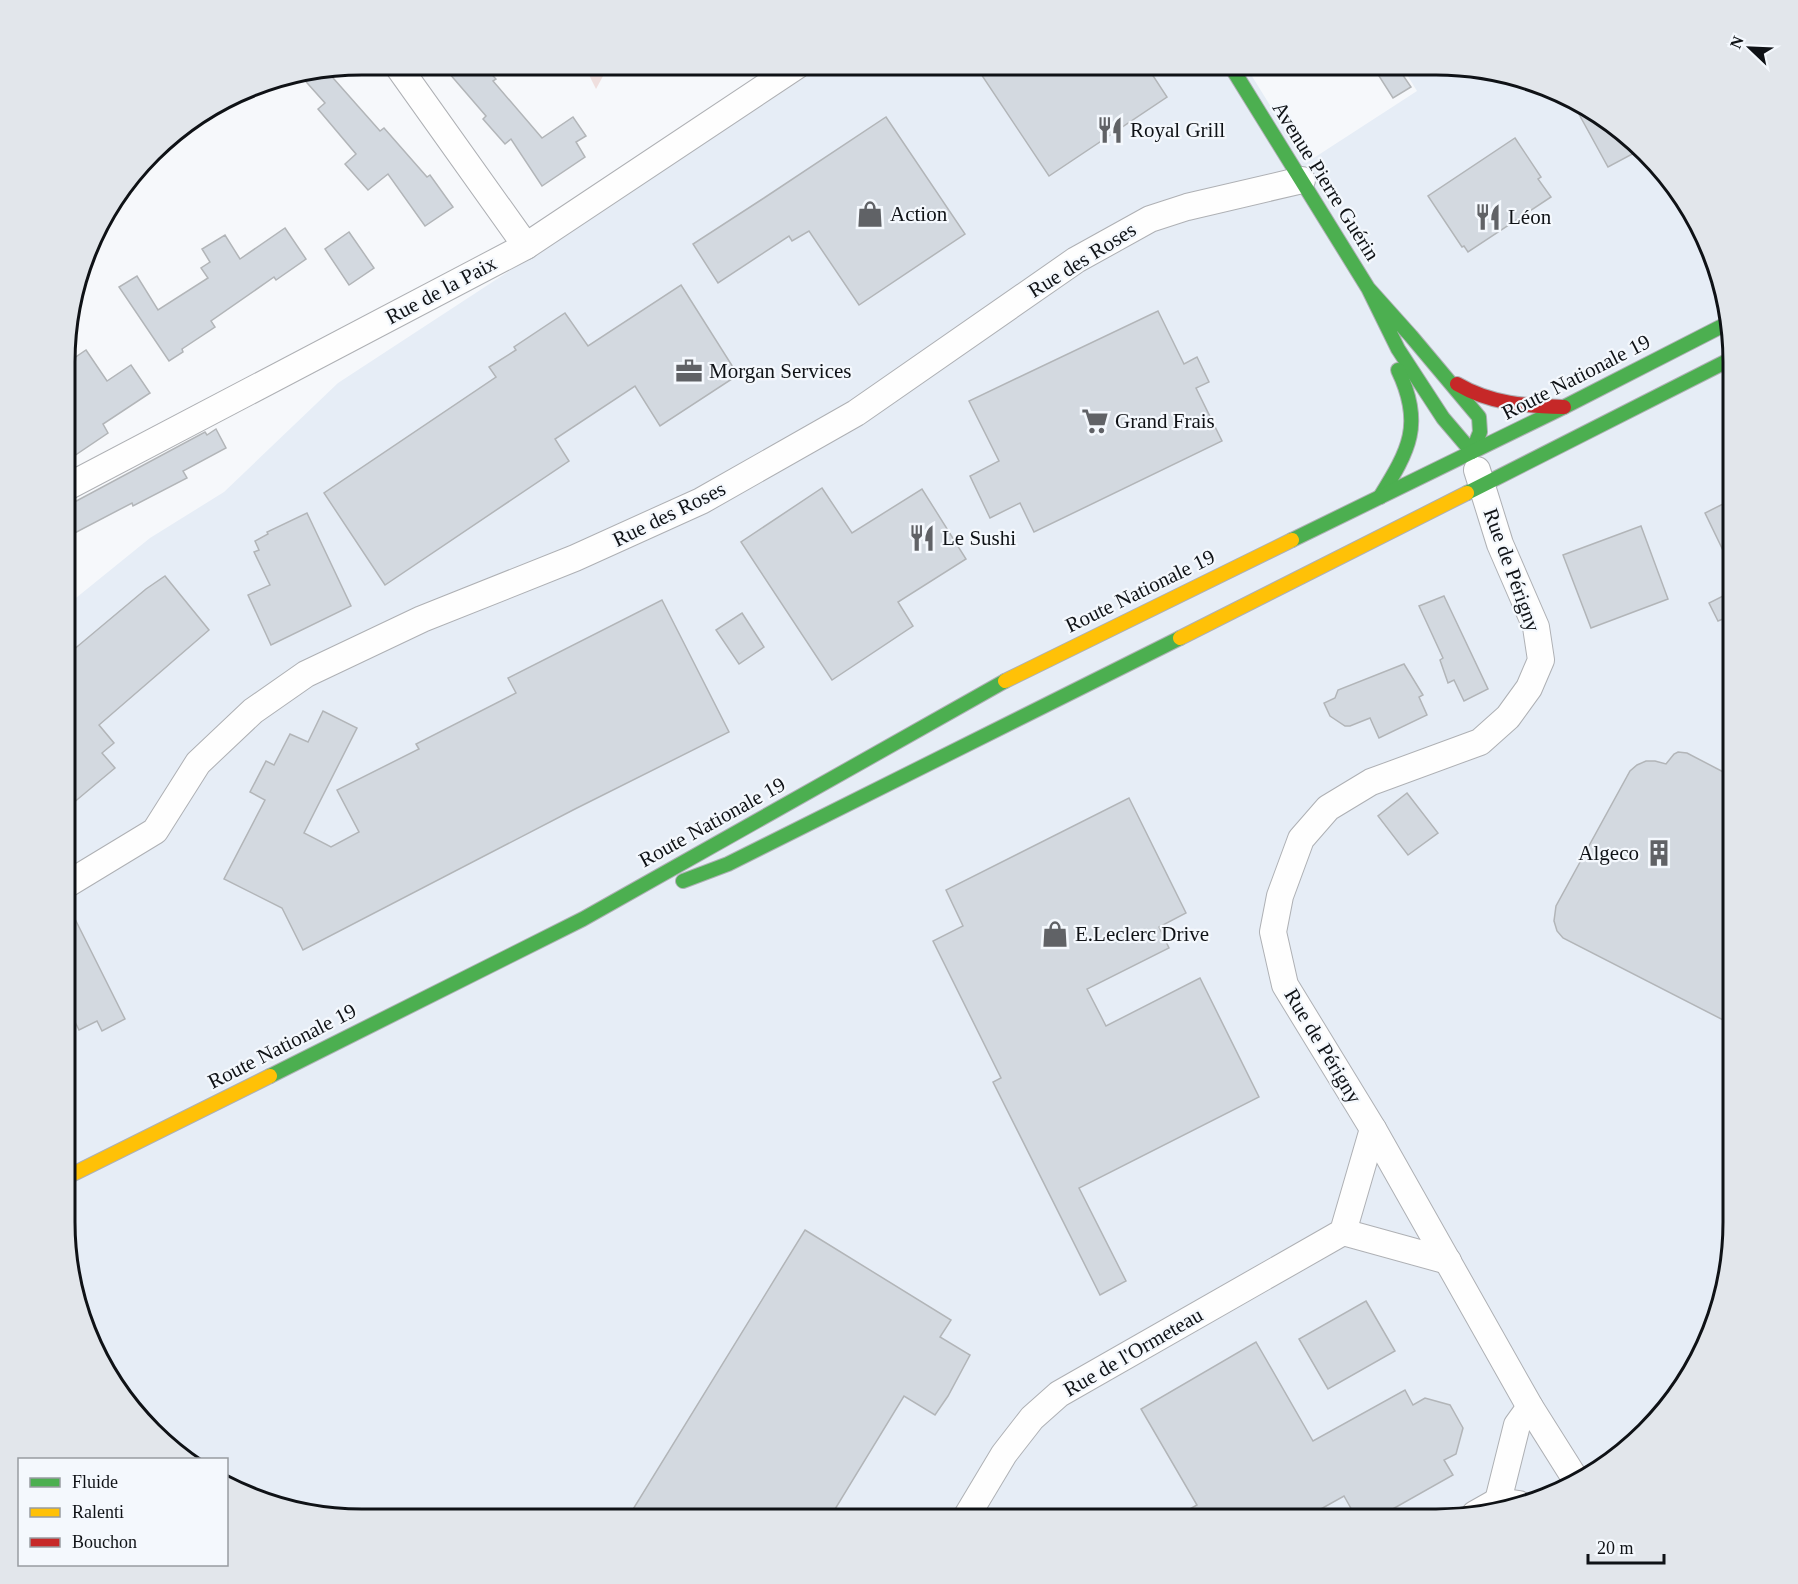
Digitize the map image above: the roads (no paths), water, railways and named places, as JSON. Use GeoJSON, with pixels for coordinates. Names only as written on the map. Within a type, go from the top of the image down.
{"type":"FeatureCollection","features":[{"type":"Feature","properties":{"kind":"main road","name":"Avenue Pierre Guérin"},"geometry":{"type":"LineString","coordinates":[[1236,75],[1368,288],[1398,349],[1443,418],[1472,452],[1480,432],[1479,417],[1412,336],[1368,288]]}},
{"type":"Feature","properties":{"kind":"main road"},"geometry":{"type":"LineString","coordinates":[[1368,288],[1376,331],[1403,380],[1412,406],[1409,438],[1401,462],[1380,497]]}},
{"type":"Feature","properties":{"kind":"main road","name":"Route Nationale 19"},"geometry":{"type":"LineString","coordinates":[[75,1173],[583,919],[999,684],[1564,407],[1721,327]]}},
{"type":"Feature","properties":{"kind":"main road","name":"Route Nationale 19"},"geometry":{"type":"LineString","coordinates":[[583,919],[728,864],[1165,646],[1723,363]]}},
{"type":"Feature","properties":{"kind":"main road"},"geometry":{"type":"LineString","coordinates":[[1443,374],[1468,391],[1489,400],[1509,405],[1564,407]]}},
{"type":"Feature","properties":{"kind":"street"},"geometry":{"type":"LineString","coordinates":[[405,75],[526,246]]}},
{"type":"Feature","properties":{"kind":"street","name":"Rue de la Paix"},"geometry":{"type":"LineString","coordinates":[[75,483],[526,246],[783,75]]}},
{"type":"Feature","properties":{"kind":"street","name":"Rue des Roses"},"geometry":{"type":"LineString","coordinates":[[75,880],[155,831],[198,764],[253,711],[306,674],[422,620],[602,547],[701,501],[856,413],[1076,260],[1150,219],[1187,207],[1302,180]]}},
{"type":"Feature","properties":{"kind":"street","name":"Rue de Périgny"},"geometry":{"type":"LineString","coordinates":[[1472,452],[1500,544],[1536,627],[1541,660],[1529,688],[1508,717],[1480,742],[1371,782],[1328,808],[1301,839],[1280,896],[1273,932],[1285,985],[1373,1129],[1530,1407],[1573,1475]]}},
{"type":"Feature","properties":{"kind":"street"},"geometry":{"type":"LineString","coordinates":[[1373,1129],[1343,1232],[1448,1261]]}},
{"type":"Feature","properties":{"kind":"street","name":"Rue de l'Ormeteau"},"geometry":{"type":"LineString","coordinates":[[971,1509],[1004,1454],[1032,1418],[1059,1394],[1343,1232]]}},
{"type":"Feature","properties":{"kind":"street"},"geometry":{"type":"LineString","coordinates":[[1508,1499],[1517,1425],[1530,1407]]}},
{"type":"Feature","properties":{"kind":"place","name":"Royal Grill"},"geometry":{"type":"Point","coordinates":[1110,130]}},
{"type":"Feature","properties":{"kind":"place","name":"Action"},"geometry":{"type":"Point","coordinates":[870,214]}},
{"type":"Feature","properties":{"kind":"place","name":"Léon"},"geometry":{"type":"Point","coordinates":[1488,217]}},
{"type":"Feature","properties":{"kind":"place","name":"Morgan Services"},"geometry":{"type":"Point","coordinates":[689,371]}},
{"type":"Feature","properties":{"kind":"place","name":"Grand Frais"},"geometry":{"type":"Point","coordinates":[1095,421]}},
{"type":"Feature","properties":{"kind":"place","name":"Le Sushi"},"geometry":{"type":"Point","coordinates":[922,538]}},
{"type":"Feature","properties":{"kind":"place","name":"Algeco"},"geometry":{"type":"Point","coordinates":[1659,853]}},
{"type":"Feature","properties":{"kind":"place","name":"E.Leclerc Drive"},"geometry":{"type":"Point","coordinates":[1055,934]}}]}
